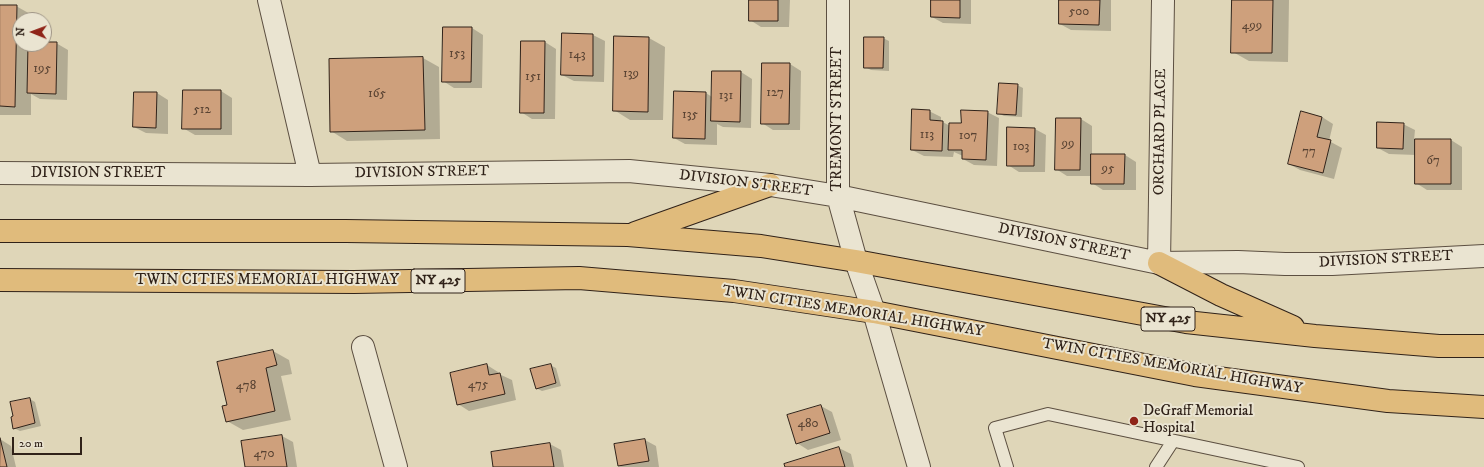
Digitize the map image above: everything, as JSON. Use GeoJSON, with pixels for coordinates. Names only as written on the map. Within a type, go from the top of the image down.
{"type":"FeatureCollection","features":[{"type":"Feature","properties":{"kind":"main road"},"geometry":{"type":"LineString","coordinates":[[628,235],[770,186]]}},
{"type":"Feature","properties":{"kind":"main road","name":"NY 425"},"geometry":{"type":"LineString","coordinates":[[0,231],[346,232],[628,235],[762,246],[856,261],[1186,322],[1315,336],[1439,346],[1484,346]]}},
{"type":"Feature","properties":{"kind":"main road"},"geometry":{"type":"LineString","coordinates":[[1159,263],[1221,295],[1315,336]]}},
{"type":"Feature","properties":{"kind":"main road","name":"TWIN CITIES MEMORIAL HIGHWAY"},"geometry":{"type":"LineString","coordinates":[[0,280],[354,282],[579,278],[734,291],[874,312],[1195,375],[1388,402],[1484,407]]}},
{"type":"Feature","properties":{"kind":"street"},"geometry":{"type":"LineString","coordinates":[[269,0],[310,175]]}},
{"type":"Feature","properties":{"kind":"street","name":"TREMONT STREET"},"geometry":{"type":"LineString","coordinates":[[838,0],[838,196],[856,261],[874,312],[919,467]]}},
{"type":"Feature","properties":{"kind":"street","name":"ORCHARD PLACE"},"geometry":{"type":"LineString","coordinates":[[1159,263],[1163,0]]}},
{"type":"Feature","properties":{"kind":"street","name":"DIVISION STREET"},"geometry":{"type":"LineString","coordinates":[[0,173],[310,175],[629,171],[770,186],[838,196],[1159,263],[1238,262],[1332,264],[1484,256]]}},
{"type":"Feature","properties":{"kind":"street"},"geometry":{"type":"LineString","coordinates":[[363,347],[396,467]]}},
{"type":"Feature","properties":{"kind":"lane"},"geometry":{"type":"LineString","coordinates":[[1007,467],[995,428],[1048,414],[1298,467]]}},
{"type":"Feature","properties":{"kind":"lane"},"geometry":{"type":"LineString","coordinates":[[1156,467],[1173,441]]}},
{"type":"Feature","properties":{"kind":"building"},"geometry":{"type":"Polygon","coordinates":[[[749,0],[778,0],[778,21],[749,21],[749,0]]]}},
{"type":"Feature","properties":{"kind":"building"},"geometry":{"type":"Polygon","coordinates":[[[931,0],[960,0],[960,18],[931,17],[931,0]]]}},
{"type":"Feature","properties":{"kind":"building"},"geometry":{"type":"Polygon","coordinates":[[[1059,0],[1100,0],[1099,25],[1059,24],[1059,0]]]}},
{"type":"Feature","properties":{"kind":"building"},"geometry":{"type":"Polygon","coordinates":[[[1232,0],[1273,0],[1272,53],[1231,53],[1232,0]]]}},
{"type":"Feature","properties":{"kind":"building"},"geometry":{"type":"Polygon","coordinates":[[[0,5],[17,5],[17,12],[12,12],[12,52],[16,52],[15,107],[0,106],[0,5]]]}},
{"type":"Feature","properties":{"kind":"building"},"geometry":{"type":"Polygon","coordinates":[[[443,27],[472,27],[471,82],[442,82],[443,27]]]}},
{"type":"Feature","properties":{"kind":"building"},"geometry":{"type":"Polygon","coordinates":[[[562,33],[593,34],[593,76],[561,75],[562,33]]]}},
{"type":"Feature","properties":{"kind":"building"},"geometry":{"type":"Polygon","coordinates":[[[614,36],[649,37],[648,112],[613,111],[614,36]]]}},
{"type":"Feature","properties":{"kind":"building"},"geometry":{"type":"Polygon","coordinates":[[[864,37],[884,37],[883,68],[864,68],[864,37]]]}},
{"type":"Feature","properties":{"kind":"building"},"geometry":{"type":"Polygon","coordinates":[[[521,41],[545,41],[544,113],[520,113],[521,41]]]}},
{"type":"Feature","properties":{"kind":"building"},"geometry":{"type":"Polygon","coordinates":[[[52,42],[57,42],[56,94],[27,93],[28,52],[52,52],[52,42]]]}},
{"type":"Feature","properties":{"kind":"building"},"geometry":{"type":"Polygon","coordinates":[[[423,57],[425,130],[330,132],[329,59],[423,57]]]}},
{"type":"Feature","properties":{"kind":"building"},"geometry":{"type":"Polygon","coordinates":[[[762,63],[790,63],[789,124],[761,124],[762,63]]]}},
{"type":"Feature","properties":{"kind":"building"},"geometry":{"type":"Polygon","coordinates":[[[712,71],[741,71],[740,122],[711,121],[712,71]]]}},
{"type":"Feature","properties":{"kind":"building"},"geometry":{"type":"Polygon","coordinates":[[[999,83],[1018,84],[1016,115],[997,114],[999,83]]]}},
{"type":"Feature","properties":{"kind":"building"},"geometry":{"type":"Polygon","coordinates":[[[183,90],[221,90],[221,129],[182,129],[183,90]]]}},
{"type":"Feature","properties":{"kind":"building"},"geometry":{"type":"Polygon","coordinates":[[[674,91],[706,92],[705,139],[673,138],[674,91]]]}},
{"type":"Feature","properties":{"kind":"building"},"geometry":{"type":"Polygon","coordinates":[[[134,92],[157,92],[156,128],[133,127],[134,92]]]}},
{"type":"Feature","properties":{"kind":"building"},"geometry":{"type":"Polygon","coordinates":[[[912,109],[930,110],[930,120],[943,121],[942,151],[911,150],[912,109]]]}},
{"type":"Feature","properties":{"kind":"building"},"geometry":{"type":"Polygon","coordinates":[[[961,110],[988,111],[986,160],[962,159],[962,150],[948,150],[949,123],[961,123],[961,110]]]}},
{"type":"Feature","properties":{"kind":"building"},"geometry":{"type":"Polygon","coordinates":[[[1301,111],[1322,117],[1317,137],[1331,140],[1323,173],[1288,164],[1301,111]]]}},
{"type":"Feature","properties":{"kind":"building"},"geometry":{"type":"Polygon","coordinates":[[[1056,118],[1081,118],[1080,170],[1055,170],[1056,118]]]}},
{"type":"Feature","properties":{"kind":"building"},"geometry":{"type":"Polygon","coordinates":[[[1377,122],[1404,123],[1403,149],[1377,148],[1377,122]]]}},
{"type":"Feature","properties":{"kind":"building"},"geometry":{"type":"Polygon","coordinates":[[[1007,127],[1035,128],[1034,166],[1007,166],[1007,127]]]}},
{"type":"Feature","properties":{"kind":"building"},"geometry":{"type":"Polygon","coordinates":[[[1415,139],[1451,139],[1451,184],[1415,184],[1415,139]]]}},
{"type":"Feature","properties":{"kind":"building"},"geometry":{"type":"Polygon","coordinates":[[[1091,154],[1125,154],[1124,184],[1091,184],[1091,154]]]}},
{"type":"Feature","properties":{"kind":"building"},"geometry":{"type":"Polygon","coordinates":[[[273,350],[277,365],[266,368],[275,411],[226,422],[222,406],[227,405],[217,362],[273,350]]]}},
{"type":"Feature","properties":{"kind":"building"},"geometry":{"type":"Polygon","coordinates":[[[487,364],[489,375],[500,373],[505,394],[457,405],[450,373],[487,364]]]}},
{"type":"Feature","properties":{"kind":"building"},"geometry":{"type":"Polygon","coordinates":[[[551,364],[556,383],[536,389],[530,369],[551,364]]]}},
{"type":"Feature","properties":{"kind":"building"},"geometry":{"type":"Polygon","coordinates":[[[30,398],[35,423],[13,429],[11,417],[13,416],[10,402],[30,398]]]}},
{"type":"Feature","properties":{"kind":"building"},"geometry":{"type":"Polygon","coordinates":[[[821,405],[830,433],[796,444],[787,415],[821,405]]]}},
{"type":"Feature","properties":{"kind":"building"},"geometry":{"type":"Polygon","coordinates":[[[282,435],[287,467],[245,467],[241,441],[282,435]]]}},
{"type":"Feature","properties":{"kind":"building"},"geometry":{"type":"Polygon","coordinates":[[[0,438],[7,467],[0,467],[0,438]]]}},
{"type":"Feature","properties":{"kind":"building"},"geometry":{"type":"Polygon","coordinates":[[[645,439],[649,461],[618,466],[614,444],[645,439]]]}},
{"type":"Feature","properties":{"kind":"building"},"geometry":{"type":"Polygon","coordinates":[[[550,443],[554,467],[493,467],[491,452],[550,443]]]}},
{"type":"Feature","properties":{"kind":"building"},"geometry":{"type":"Polygon","coordinates":[[[839,447],[845,467],[785,467],[784,464],[839,447]]]}},
{"type":"Feature","properties":{"kind":"place","name":"DeGraff Memorial Hospital"},"geometry":{"type":"Point","coordinates":[1134,421]}}]}
